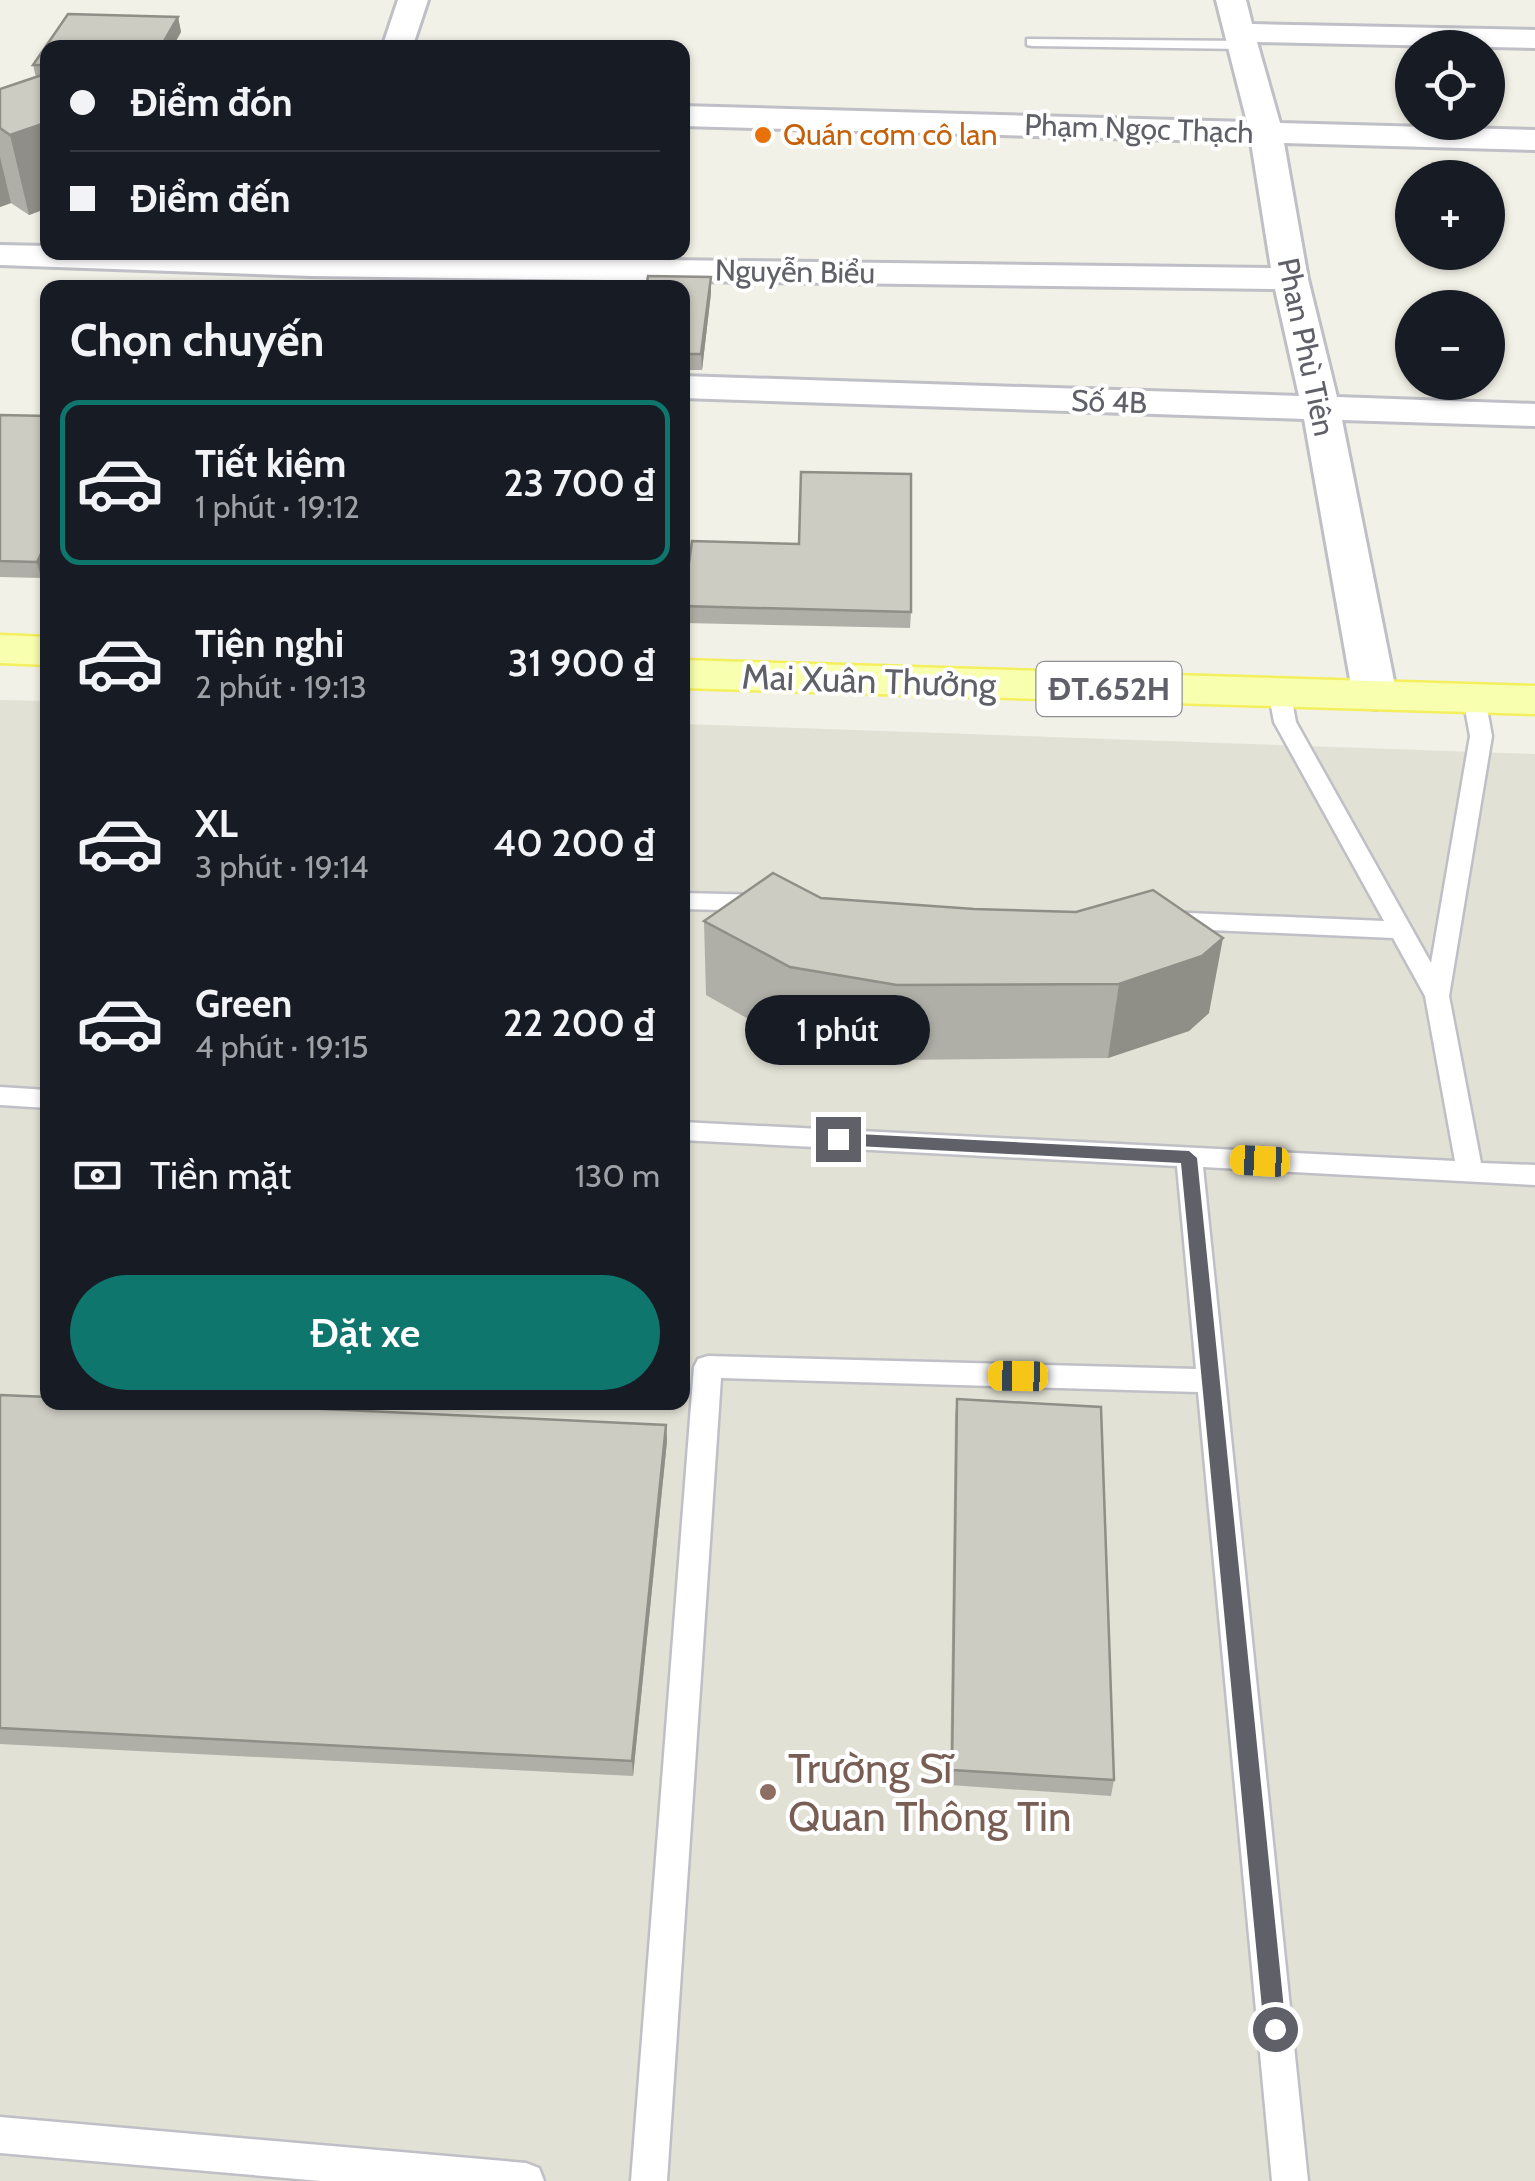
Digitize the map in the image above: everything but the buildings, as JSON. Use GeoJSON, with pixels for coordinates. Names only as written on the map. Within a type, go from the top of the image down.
{"type":"FeatureCollection","features":[{"type":"Feature","properties":{"kind":"main road"},"geometry":{"type":"LineString","coordinates":[[0,649],[40,652]]}},
{"type":"Feature","properties":{"kind":"main road","name":"Mai Xuân Thưởng"},"geometry":{"type":"LineString","coordinates":[[690,674],[1535,700]]}},
{"type":"Feature","properties":{"kind":"street"},"geometry":{"type":"LineString","coordinates":[[400,40],[413,0]]}},
{"type":"Feature","properties":{"kind":"street"},"geometry":{"type":"LineString","coordinates":[[1238,26],[1535,39]]}},
{"type":"Feature","properties":{"kind":"street","name":"Phan Phù Tiên"},"geometry":{"type":"LineString","coordinates":[[1238,26],[1266,132],[1290,278],[1321,409],[1375,696]]}},
{"type":"Feature","properties":{"kind":"street","name":"Phạm Ngọc Thạch"},"geometry":{"type":"LineString","coordinates":[[690,116],[1535,140]]}},
{"type":"Feature","properties":{"kind":"street","name":"Nguyễn Biểu"},"geometry":{"type":"LineString","coordinates":[[0,255],[40,257]]}},
{"type":"Feature","properties":{"kind":"street","name":"Nguyễn Biểu"},"geometry":{"type":"LineString","coordinates":[[120,260],[311,268],[1290,278]]}},
{"type":"Feature","properties":{"kind":"street","name":"Số 4B"},"geometry":{"type":"LineString","coordinates":[[690,387],[1535,415]]}},
{"type":"Feature","properties":{"kind":"lane"},"geometry":{"type":"LineString","coordinates":[[1032,42],[1238,26]]}},
{"type":"Feature","properties":{"kind":"lane"},"geometry":{"type":"LineString","coordinates":[[1280,694],[1285,722],[1437,996],[1470,1172]]}},
{"type":"Feature","properties":{"kind":"lane"},"geometry":{"type":"LineString","coordinates":[[1437,996],[1481,736],[1474,698]]}},
{"type":"Feature","properties":{"kind":"lane"},"geometry":{"type":"LineString","coordinates":[[690,901],[789,904]]}},
{"type":"Feature","properties":{"kind":"lane"},"geometry":{"type":"LineString","coordinates":[[1144,919],[1400,930]]}},
{"type":"Feature","properties":{"kind":"lane"},"geometry":{"type":"LineString","coordinates":[[0,1096],[40,1098]]}},
{"type":"Feature","properties":{"kind":"lane"},"geometry":{"type":"LineString","coordinates":[[690,1131],[1535,1175]]}},
{"type":"Feature","properties":{"kind":"lane"},"geometry":{"type":"LineString","coordinates":[[1189,1158],[1290,2181]]}},
{"type":"Feature","properties":{"kind":"lane"},"geometry":{"type":"LineString","coordinates":[[649,2181],[708,1368],[1211,1382]]}},
{"type":"Feature","properties":{"kind":"lane"},"geometry":{"type":"LineString","coordinates":[[0,2135],[526,2181]]}},
{"type":"Feature","properties":{"kind":"shaded area","name":"Trường Sĩ Quan Thông Tin"},"geometry":{"type":"Polygon","coordinates":[[[0,700],[40,701],[40,1410],[690,1410],[690,724],[1535,754],[1535,2181],[0,2181],[0,700]]]}},
{"type":"Feature","properties":{"kind":"place","name":"Quán cơm cô lan"},"geometry":{"type":"Point","coordinates":[763,135]}},
{"type":"Feature","properties":{"kind":"place","name":"Trường Sĩ Quan Thông Tin"},"geometry":{"type":"Point","coordinates":[768,1792]}},
{"type":"Feature","properties":{"kind":"route"},"geometry":{"type":"LineString","coordinates":[[838,1139],[1189,1158],[1275,2029]]}}]}
